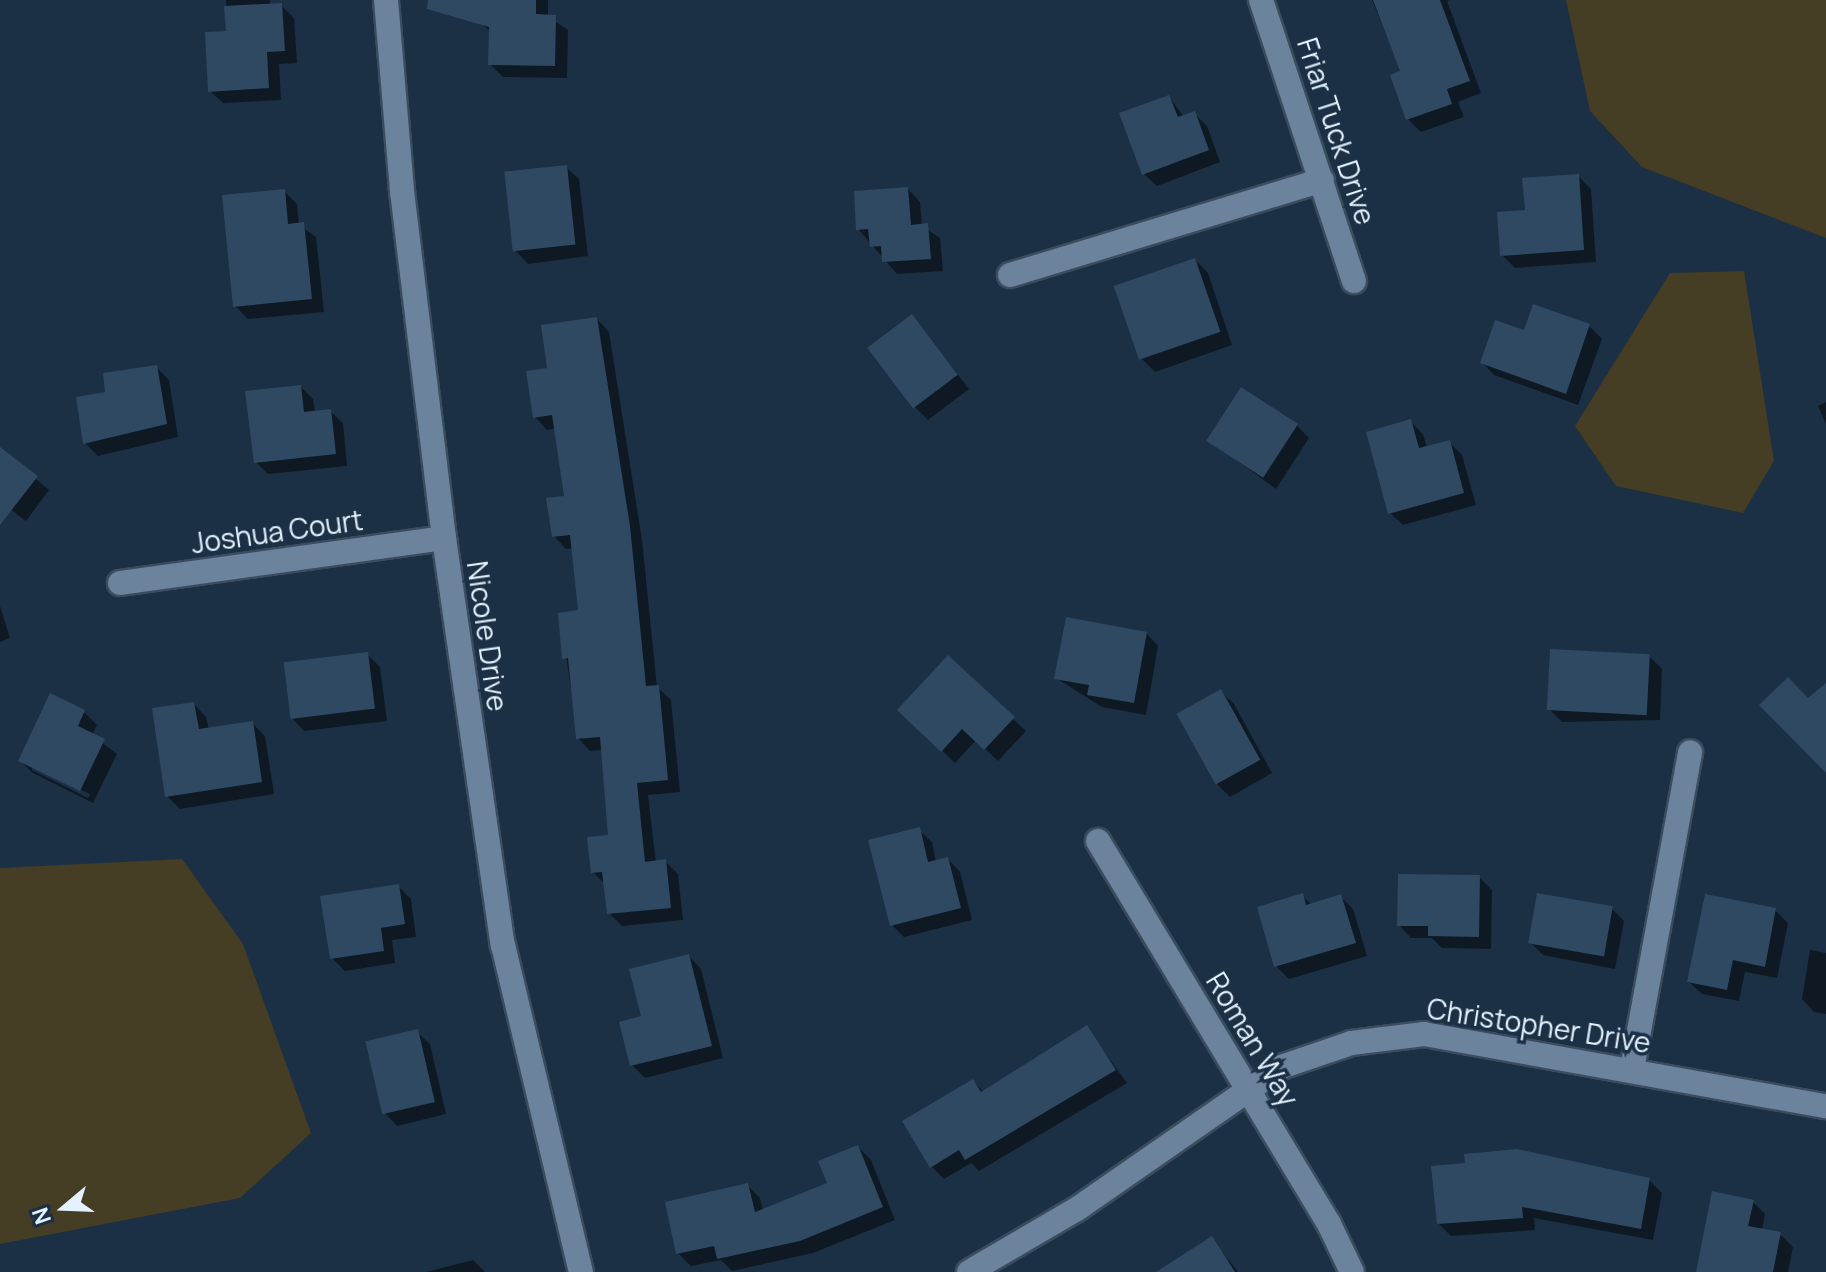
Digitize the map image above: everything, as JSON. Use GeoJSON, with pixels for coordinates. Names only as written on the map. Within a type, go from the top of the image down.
{"type":"FeatureCollection","features":[{"type":"Feature","properties":{"kind":"street","name":"Nicole Drive"},"geometry":{"type":"LineString","coordinates":[[386,0],[402,191],[444,538],[503,945],[581,1272]]}},
{"type":"Feature","properties":{"kind":"street","name":"Friar Tuck Drive"},"geometry":{"type":"LineString","coordinates":[[1261,0],[1354,281]]}},
{"type":"Feature","properties":{"kind":"street"},"geometry":{"type":"LineString","coordinates":[[1010,275],[1322,180]]}},
{"type":"Feature","properties":{"kind":"street","name":"Joshua Court"},"geometry":{"type":"LineString","coordinates":[[120,583],[444,538]]}},
{"type":"Feature","properties":{"kind":"street"},"geometry":{"type":"LineString","coordinates":[[1632,1069],[1690,752]]}},
{"type":"Feature","properties":{"kind":"street","name":"Roman Way"},"geometry":{"type":"LineString","coordinates":[[1098,841],[1248,1088],[1352,1272]]}},
{"type":"Feature","properties":{"kind":"street","name":"Christopher Drive"},"geometry":{"type":"LineString","coordinates":[[969,1272],[1077,1209],[1281,1067],[1351,1043],[1424,1034],[1826,1106]]}},
{"type":"Feature","properties":{"kind":"shaded area"},"geometry":{"type":"Polygon","coordinates":[[[1566,0],[1826,0],[1826,238],[1642,167],[1590,111],[1566,0]]]}},
{"type":"Feature","properties":{"kind":"shaded area"},"geometry":{"type":"Polygon","coordinates":[[[1744,271],[1774,461],[1743,513],[1616,486],[1575,426],[1670,273],[1744,271]]]}},
{"type":"Feature","properties":{"kind":"shaded area"},"geometry":{"type":"Polygon","coordinates":[[[182,859],[243,944],[311,1133],[240,1198],[0,1244],[0,868],[182,859]]]}},
{"type":"Feature","properties":{"kind":"building"},"geometry":{"type":"Polygon","coordinates":[[[428,0],[536,0],[536,14],[556,15],[555,66],[488,65],[489,27],[427,9],[428,0]]]}},
{"type":"Feature","properties":{"kind":"building"},"geometry":{"type":"Polygon","coordinates":[[[1373,0],[1440,0],[1470,81],[1447,89],[1452,104],[1406,120],[1390,75],[1400,71],[1373,0]]]}},
{"type":"Feature","properties":{"kind":"building"},"geometry":{"type":"Polygon","coordinates":[[[282,3],[285,51],[267,52],[269,88],[208,92],[205,32],[226,31],[224,6],[282,3]]]}},
{"type":"Feature","properties":{"kind":"building"},"geometry":{"type":"Polygon","coordinates":[[[1169,95],[1178,117],[1195,111],[1209,150],[1142,175],[1119,113],[1169,95]]]}},
{"type":"Feature","properties":{"kind":"building"},"geometry":{"type":"Polygon","coordinates":[[[567,165],[575,245],[513,251],[504,172],[567,165]]]}},
{"type":"Feature","properties":{"kind":"building"},"geometry":{"type":"Polygon","coordinates":[[[1579,174],[1584,250],[1500,256],[1497,212],[1525,210],[1522,178],[1579,174]]]}},
{"type":"Feature","properties":{"kind":"building"},"geometry":{"type":"Polygon","coordinates":[[[908,187],[911,225],[928,223],[931,259],[882,262],[881,246],[870,247],[868,229],[856,230],[854,191],[908,187]]]}},
{"type":"Feature","properties":{"kind":"building"},"geometry":{"type":"Polygon","coordinates":[[[285,189],[288,224],[304,222],[312,299],[233,307],[222,195],[285,189]]]}},
{"type":"Feature","properties":{"kind":"building"},"geometry":{"type":"Polygon","coordinates":[[[1195,258],[1220,332],[1139,360],[1114,286],[1195,258]]]}},
{"type":"Feature","properties":{"kind":"building"},"geometry":{"type":"Polygon","coordinates":[[[1533,304],[1590,324],[1566,394],[1480,363],[1495,320],[1524,330],[1533,304]]]}},
{"type":"Feature","properties":{"kind":"building"},"geometry":{"type":"Polygon","coordinates":[[[912,314],[958,375],[913,408],[867,348],[912,314]]]}},
{"type":"Feature","properties":{"kind":"building"},"geometry":{"type":"Polygon","coordinates":[[[597,317],[630,526],[646,686],[659,685],[668,780],[637,783],[645,862],[666,859],[671,908],[607,914],[602,872],[591,873],[587,837],[608,835],[600,737],[576,739],[568,658],[562,659],[558,613],[578,610],[570,535],[552,537],[546,498],[564,496],[552,415],[533,418],[526,371],[547,368],[541,325],[597,317]]]}},
{"type":"Feature","properties":{"kind":"building"},"geometry":{"type":"Polygon","coordinates":[[[157,365],[167,424],[83,444],[76,397],[105,392],[103,373],[157,365]]]}},
{"type":"Feature","properties":{"kind":"building"},"geometry":{"type":"Polygon","coordinates":[[[301,385],[304,412],[331,409],[336,454],[254,463],[245,391],[301,385]]]}},
{"type":"Feature","properties":{"kind":"building"},"geometry":{"type":"Polygon","coordinates":[[[1241,387],[1298,424],[1263,478],[1206,441],[1241,387]]]}},
{"type":"Feature","properties":{"kind":"building"},"geometry":{"type":"Polygon","coordinates":[[[1411,419],[1419,448],[1450,440],[1464,493],[1388,514],[1366,432],[1411,419]]]}},
{"type":"Feature","properties":{"kind":"building"},"geometry":{"type":"Polygon","coordinates":[[[0,447],[38,476],[0,525],[0,447]]]}},
{"type":"Feature","properties":{"kind":"building"},"geometry":{"type":"Polygon","coordinates":[[[1066,617],[1147,632],[1134,703],[1087,695],[1089,685],[1054,679],[1066,617]]]}},
{"type":"Feature","properties":{"kind":"building"},"geometry":{"type":"Polygon","coordinates":[[[1550,649],[1650,654],[1647,715],[1547,710],[1550,649]]]}},
{"type":"Feature","properties":{"kind":"building"},"geometry":{"type":"Polygon","coordinates":[[[368,652],[375,709],[291,719],[284,662],[368,652]]]}},
{"type":"Feature","properties":{"kind":"building"},"geometry":{"type":"Polygon","coordinates":[[[948,655],[1015,717],[984,750],[962,729],[941,752],[897,710],[948,655]]]}},
{"type":"Feature","properties":{"kind":"building"},"geometry":{"type":"Polygon","coordinates":[[[1788,677],[1808,698],[1826,683],[1826,773],[1759,705],[1788,677]]]}},
{"type":"Feature","properties":{"kind":"building"},"geometry":{"type":"Polygon","coordinates":[[[1221,689],[1260,760],[1216,785],[1176,714],[1221,689]]]}},
{"type":"Feature","properties":{"kind":"building"},"geometry":{"type":"Polygon","coordinates":[[[50,693],[85,710],[78,726],[105,739],[80,791],[18,761],[50,693]]]}},
{"type":"Feature","properties":{"kind":"building"},"geometry":{"type":"Polygon","coordinates":[[[194,702],[199,729],[253,721],[262,782],[165,797],[152,708],[194,702]]]}},
{"type":"Feature","properties":{"kind":"building"},"geometry":{"type":"Polygon","coordinates":[[[920,827],[928,862],[948,857],[961,908],[890,926],[868,840],[920,827]]]}},
{"type":"Feature","properties":{"kind":"building"},"geometry":{"type":"Polygon","coordinates":[[[1398,874],[1480,875],[1479,937],[1428,936],[1428,926],[1397,926],[1398,874]]]}},
{"type":"Feature","properties":{"kind":"building"},"geometry":{"type":"Polygon","coordinates":[[[399,884],[405,924],[381,928],[384,951],[330,959],[320,896],[399,884]]]}},
{"type":"Feature","properties":{"kind":"building"},"geometry":{"type":"Polygon","coordinates":[[[1303,893],[1306,905],[1341,894],[1356,943],[1274,967],[1257,907],[1303,893]]]}},
{"type":"Feature","properties":{"kind":"building"},"geometry":{"type":"Polygon","coordinates":[[[1537,893],[1613,906],[1604,957],[1528,943],[1537,893]]]}},
{"type":"Feature","properties":{"kind":"building"},"geometry":{"type":"Polygon","coordinates":[[[1705,894],[1776,908],[1765,967],[1733,960],[1727,990],[1687,982],[1705,894]]]}},
{"type":"Feature","properties":{"kind":"building"},"geometry":{"type":"Polygon","coordinates":[[[689,954],[712,1046],[630,1066],[619,1022],[641,1016],[629,969],[689,954]]]}},
{"type":"Feature","properties":{"kind":"building"},"geometry":{"type":"Polygon","coordinates":[[[1087,1025],[1116,1070],[965,1160],[959,1150],[930,1168],[902,1121],[973,1079],[981,1092],[1087,1025]]]}},
{"type":"Feature","properties":{"kind":"building"},"geometry":{"type":"Polygon","coordinates":[[[418,1029],[435,1102],[382,1114],[365,1041],[418,1029]]]}},
{"type":"Feature","properties":{"kind":"building"},"geometry":{"type":"Polygon","coordinates":[[[858,1145],[883,1207],[800,1241],[717,1259],[714,1246],[676,1254],[665,1202],[748,1183],[755,1212],[827,1183],[818,1161],[858,1145]]]}},
{"type":"Feature","properties":{"kind":"building"},"geometry":{"type":"Polygon","coordinates":[[[1517,1149],[1650,1178],[1641,1229],[1522,1207],[1523,1218],[1437,1224],[1431,1166],[1465,1163],[1464,1154],[1517,1149]]]}},
{"type":"Feature","properties":{"kind":"building"},"geometry":{"type":"Polygon","coordinates":[[[1712,1191],[1754,1200],[1748,1226],[1781,1232],[1773,1272],[1696,1272],[1712,1191]]]}},
{"type":"Feature","properties":{"kind":"building"},"geometry":{"type":"Polygon","coordinates":[[[1212,1236],[1235,1272],[1156,1272],[1212,1236]]]}}]}
